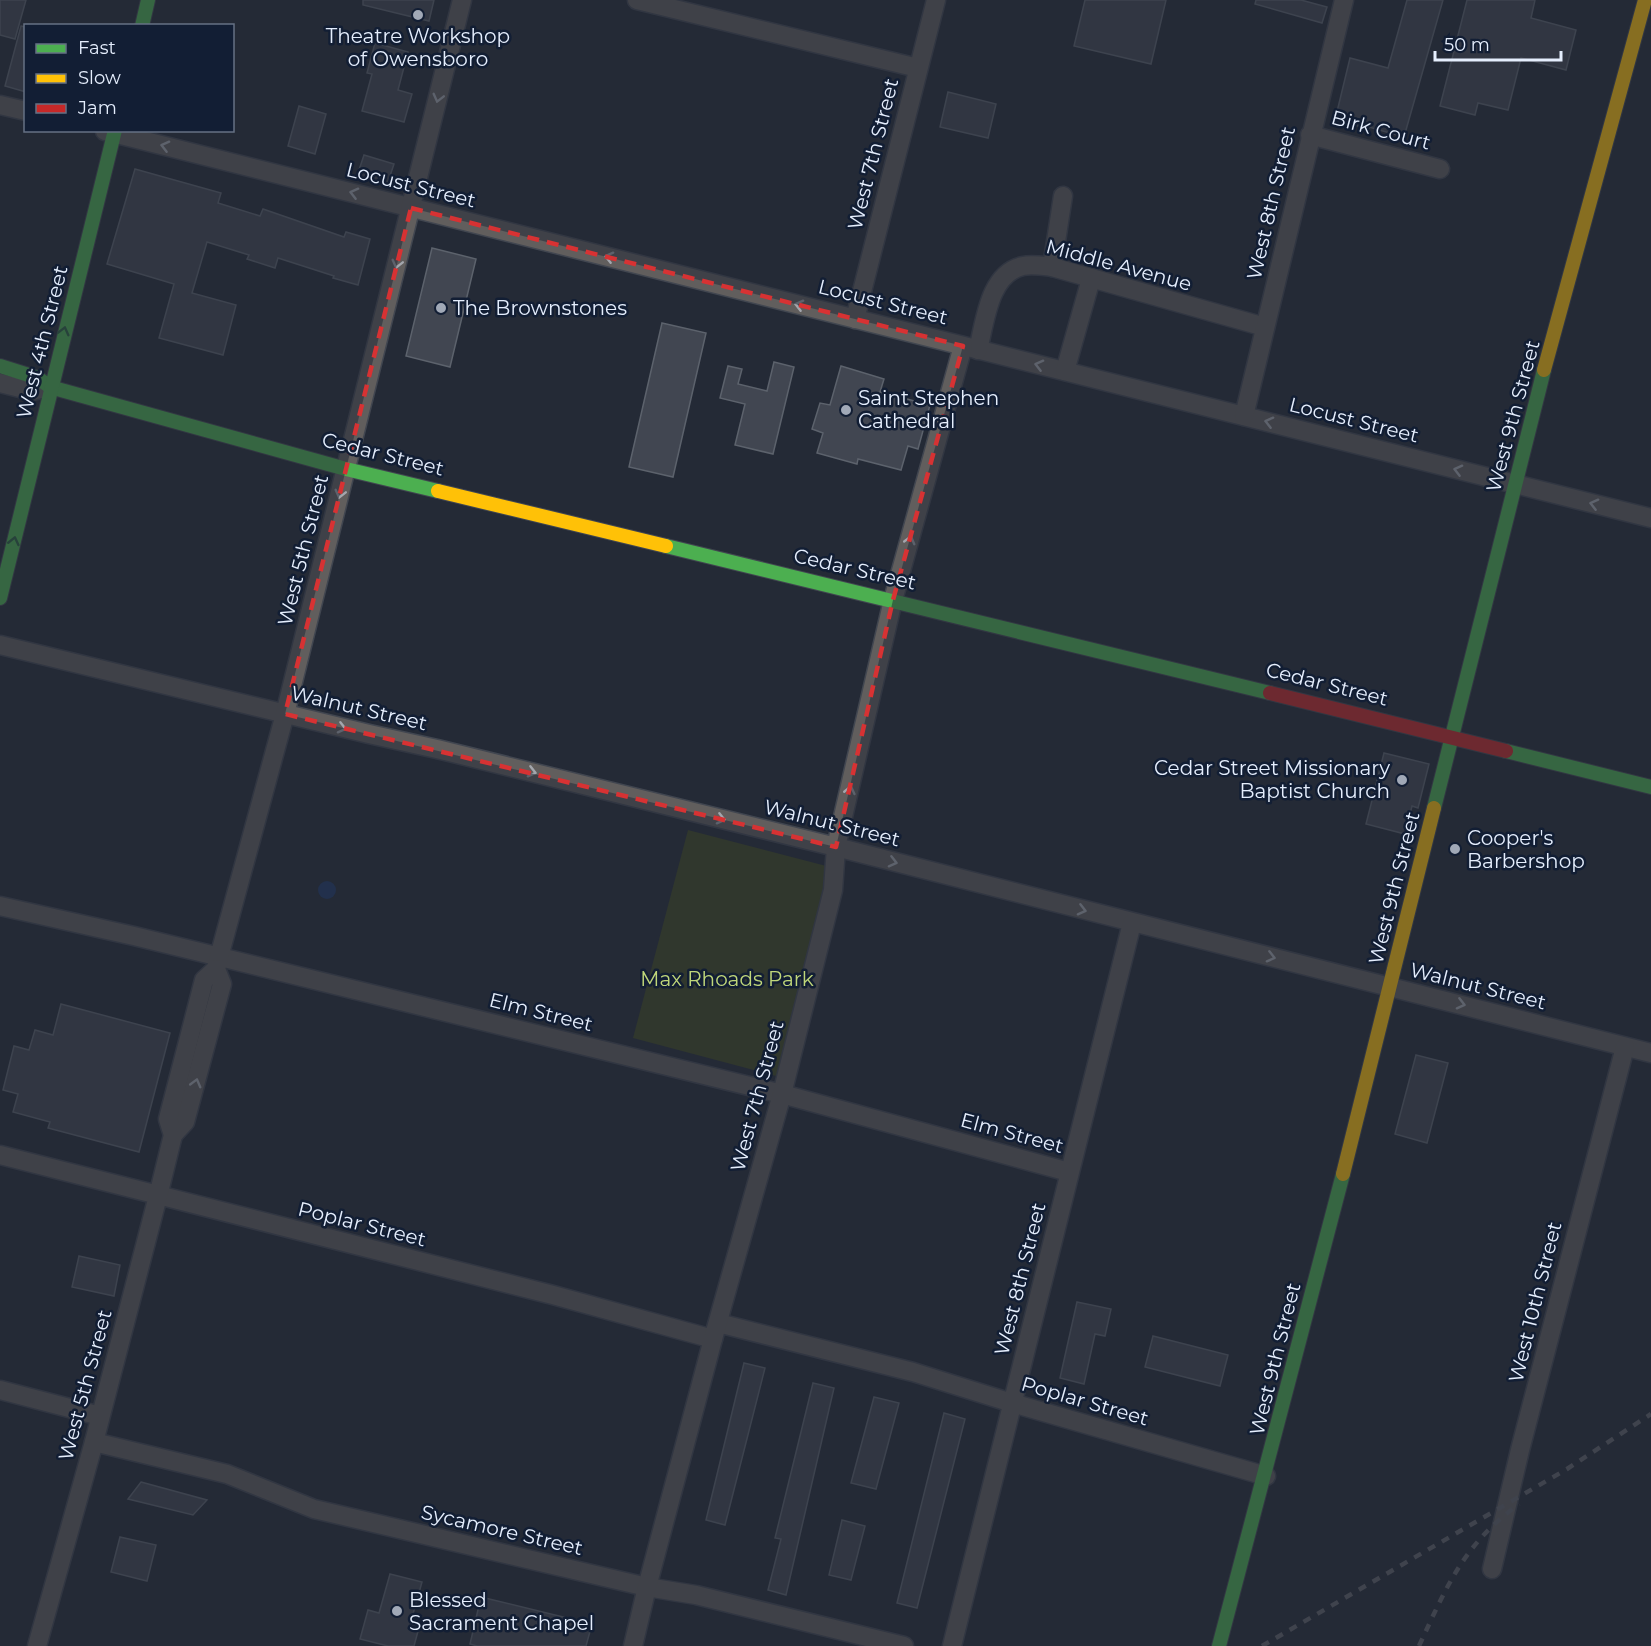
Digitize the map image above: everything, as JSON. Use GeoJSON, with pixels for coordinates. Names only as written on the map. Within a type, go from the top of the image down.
{"type":"FeatureCollection","features":[{"type":"Feature","properties":{"kind":"street"},"geometry":{"type":"LineString","coordinates":[[142,24],[148,0]]}},
{"type":"Feature","properties":{"kind":"street","name":"West 5th Street"},"geometry":{"type":"LineString","coordinates":[[37,1646],[94,1442],[158,1196],[172,1135],[168,1119],[204,980],[218,963],[285,714],[462,0]]}},
{"type":"Feature","properties":{"kind":"street"},"geometry":{"type":"LineString","coordinates":[[637,0],[918,68]]}},
{"type":"Feature","properties":{"kind":"street","name":"West 7th Street"},"geometry":{"type":"LineString","coordinates":[[855,319],[936,0]]}},
{"type":"Feature","properties":{"kind":"street","name":"West 8th Street"},"geometry":{"type":"LineString","coordinates":[[1244,416],[1344,0]]}},
{"type":"Feature","properties":{"kind":"street","name":"West 9th Street"},"geometry":{"type":"LineString","coordinates":[[1219,1646],[1266,1476],[1515,484],[1645,0]]}},
{"type":"Feature","properties":{"kind":"street"},"geometry":{"type":"LineString","coordinates":[[0,105],[24,111]]}},
{"type":"Feature","properties":{"kind":"street","name":"West 4th Street"},"geometry":{"type":"LineString","coordinates":[[0,598],[111,132]]}},
{"type":"Feature","properties":{"kind":"street","name":"Locust Street"},"geometry":{"type":"LineString","coordinates":[[115,132],[1651,518]]}},
{"type":"Feature","properties":{"kind":"street","name":"Birk Court"},"geometry":{"type":"LineString","coordinates":[[1310,135],[1440,169]]}},
{"type":"Feature","properties":{"kind":"street"},"geometry":{"type":"LineString","coordinates":[[1052,267],[1063,196]]}},
{"type":"Feature","properties":{"kind":"street","name":"Middle Avenue"},"geometry":{"type":"LineString","coordinates":[[970,348],[1002,279],[1012,270],[1026,265],[1052,267],[1265,327]]}},
{"type":"Feature","properties":{"kind":"street"},"geometry":{"type":"LineString","coordinates":[[1065,371],[1091,279]]}},
{"type":"Feature","properties":{"kind":"street","name":"West 7th Street"},"geometry":{"type":"LineString","coordinates":[[633,1646],[715,1331],[782,1094],[833,890],[837,847],[893,600],[970,348]]}},
{"type":"Feature","properties":{"kind":"street","name":"Cedar Street"},"geometry":{"type":"LineString","coordinates":[[0,366],[38,378],[50,387],[346,469],[814,583],[893,600],[1651,787]]}},
{"type":"Feature","properties":{"kind":"street","name":"Cedar Street"},"geometry":{"type":"LineString","coordinates":[[0,384],[32,391],[50,387]]}},
{"type":"Feature","properties":{"kind":"street","name":"Walnut Street"},"geometry":{"type":"LineString","coordinates":[[0,645],[837,847],[1651,1053]]}},
{"type":"Feature","properties":{"kind":"street","name":"Elm Street"},"geometry":{"type":"LineString","coordinates":[[0,906],[218,963],[782,1094],[1069,1172]]}},
{"type":"Feature","properties":{"kind":"street","name":"West 8th Street"},"geometry":{"type":"LineString","coordinates":[[952,1646],[1132,923]]}},
{"type":"Feature","properties":{"kind":"street","name":"West 10th Street"},"geometry":{"type":"LineString","coordinates":[[1492,1569],[1520,1450],[1625,1047]]}},
{"type":"Feature","properties":{"kind":"street","name":"Poplar Street"},"geometry":{"type":"LineString","coordinates":[[0,1155],[553,1295],[913,1372],[1266,1476]]}},
{"type":"Feature","properties":{"kind":"street"},"geometry":{"type":"LineString","coordinates":[[0,1389],[100,1416]]}},
{"type":"Feature","properties":{"kind":"street","name":"Sycamore Street"},"geometry":{"type":"LineString","coordinates":[[94,1442],[227,1474],[314,1509],[647,1587],[696,1595],[904,1646]]}},
{"type":"Feature","properties":{"kind":"highlighted area"},"geometry":{"type":"Polygon","coordinates":[[[411,208],[963,346],[893,600],[836,847],[285,714],[411,208]]]}},
{"type":"Feature","properties":{"kind":"green space","name":"Max Rhoads Park"},"geometry":{"type":"Polygon","coordinates":[[[688,830],[834,868],[780,1077],[633,1038],[688,830]]]}},
{"type":"Feature","properties":{"kind":"water"},"geometry":{"type":"Polygon","coordinates":[[[323,881],[331,881],[336,886],[334,897],[323,899],[318,894],[318,886],[323,881]]]}},
{"type":"Feature","properties":{"kind":"building"},"geometry":{"type":"Polygon","coordinates":[[[0,0],[26,0],[15,39],[0,35],[0,0]]]}},
{"type":"Feature","properties":{"kind":"building","name":"Theatre Workshop of Owensboro"},"geometry":{"type":"Polygon","coordinates":[[[363,0],[434,0],[429,21],[363,5],[363,0]]]}},
{"type":"Feature","properties":{"kind":"building"},"geometry":{"type":"Polygon","coordinates":[[[1085,0],[1166,0],[1151,64],[1074,46],[1085,0]]]}},
{"type":"Feature","properties":{"kind":"building"},"geometry":{"type":"Polygon","coordinates":[[[1256,0],[1301,0],[1327,7],[1322,23],[1255,4],[1256,0]]]}},
{"type":"Feature","properties":{"kind":"building"},"geometry":{"type":"Polygon","coordinates":[[[1407,0],[1443,0],[1404,137],[1335,120],[1350,58],[1388,68],[1407,0]]]}},
{"type":"Feature","properties":{"kind":"building"},"geometry":{"type":"Polygon","coordinates":[[[1467,0],[1535,0],[1531,18],[1576,30],[1566,70],[1521,58],[1508,110],[1478,103],[1475,115],[1440,106],[1467,0]]]}},
{"type":"Feature","properties":{"kind":"building"},"geometry":{"type":"Polygon","coordinates":[[[21,26],[24,27],[24,91],[5,86],[21,26]]]}},
{"type":"Feature","properties":{"kind":"building"},"geometry":{"type":"Polygon","coordinates":[[[375,43],[408,52],[398,90],[412,94],[404,122],[362,111],[372,74],[367,73],[375,43]]]}},
{"type":"Feature","properties":{"kind":"building"},"geometry":{"type":"Polygon","coordinates":[[[948,92],[996,104],[988,138],[940,127],[948,92]]]}},
{"type":"Feature","properties":{"kind":"building"},"geometry":{"type":"Polygon","coordinates":[[[299,106],[326,114],[315,154],[288,146],[299,106]]]}},
{"type":"Feature","properties":{"kind":"building"},"geometry":{"type":"Polygon","coordinates":[[[364,155],[394,164],[387,185],[357,176],[364,155]]]}},
{"type":"Feature","properties":{"kind":"building"},"geometry":{"type":"Polygon","coordinates":[[[135,169],[221,193],[218,203],[260,216],[263,209],[344,237],[346,232],[370,239],[358,285],[278,258],[275,268],[247,259],[249,255],[207,242],[192,293],[236,305],[223,355],[159,338],[174,284],[107,264],[135,169]]]}},
{"type":"Feature","properties":{"kind":"building","name":"The Brownstones"},"geometry":{"type":"Polygon","coordinates":[[[432,248],[476,259],[450,367],[406,356],[432,248]]]}},
{"type":"Feature","properties":{"kind":"building"},"geometry":{"type":"Polygon","coordinates":[[[662,323],[706,333],[673,477],[629,467],[662,323]]]}},
{"type":"Feature","properties":{"kind":"building"},"geometry":{"type":"Polygon","coordinates":[[[774,362],[794,367],[773,454],[735,445],[745,404],[720,398],[728,366],[742,369],[738,384],[767,391],[774,362]]]}},
{"type":"Feature","properties":{"kind":"building"},"geometry":{"type":"Polygon","coordinates":[[[841,366],[884,379],[880,392],[930,405],[918,449],[908,446],[901,470],[858,459],[857,464],[817,453],[823,433],[812,429],[820,403],[830,405],[841,366]]]}},
{"type":"Feature","properties":{"kind":"building","name":"Cedar Street Missionary Baptist Church"},"geometry":{"type":"Polygon","coordinates":[[[1384,753],[1429,764],[1418,808],[1412,806],[1405,834],[1366,824],[1384,753]]]}},
{"type":"Feature","properties":{"kind":"building"},"geometry":{"type":"Polygon","coordinates":[[[61,1004],[170,1033],[139,1152],[48,1128],[50,1122],[13,1112],[18,1094],[3,1090],[14,1046],[29,1050],[35,1030],[53,1035],[61,1004]]]}},
{"type":"Feature","properties":{"kind":"building"},"geometry":{"type":"Polygon","coordinates":[[[1416,1055],[1448,1063],[1427,1143],[1395,1134],[1416,1055]]]}},
{"type":"Feature","properties":{"kind":"building"},"geometry":{"type":"Polygon","coordinates":[[[79,1256],[120,1265],[114,1296],[72,1287],[79,1256]]]}},
{"type":"Feature","properties":{"kind":"building"},"geometry":{"type":"Polygon","coordinates":[[[1077,1302],[1111,1309],[1105,1336],[1095,1334],[1084,1384],[1060,1378],[1077,1302]]]}},
{"type":"Feature","properties":{"kind":"building"},"geometry":{"type":"Polygon","coordinates":[[[1153,1336],[1228,1355],[1220,1386],[1145,1367],[1153,1336]]]}},
{"type":"Feature","properties":{"kind":"building"},"geometry":{"type":"Polygon","coordinates":[[[744,1363],[765,1368],[725,1525],[706,1520],[744,1363]]]}},
{"type":"Feature","properties":{"kind":"building"},"geometry":{"type":"Polygon","coordinates":[[[813,1383],[834,1388],[786,1595],[768,1590],[781,1539],[775,1538],[813,1383]]]}},
{"type":"Feature","properties":{"kind":"building"},"geometry":{"type":"Polygon","coordinates":[[[874,1397],[899,1403],[876,1489],[851,1483],[874,1397]]]}},
{"type":"Feature","properties":{"kind":"building"},"geometry":{"type":"Polygon","coordinates":[[[944,1413],[965,1419],[917,1608],[897,1603],[944,1413]]]}},
{"type":"Feature","properties":{"kind":"building"},"geometry":{"type":"Polygon","coordinates":[[[141,1482],[207,1500],[193,1515],[128,1499],[141,1482]]]}},
{"type":"Feature","properties":{"kind":"building"},"geometry":{"type":"Polygon","coordinates":[[[842,1520],[865,1526],[851,1580],[829,1575],[842,1520]]]}},
{"type":"Feature","properties":{"kind":"building"},"geometry":{"type":"Polygon","coordinates":[[[120,1537],[156,1545],[147,1581],[111,1572],[120,1537]]]}},
{"type":"Feature","properties":{"kind":"building","name":"Blessed Sacrament Chapel"},"geometry":{"type":"Polygon","coordinates":[[[390,1574],[422,1582],[411,1621],[420,1624],[414,1646],[388,1646],[360,1639],[368,1610],[379,1613],[390,1574]]]}},
{"type":"Feature","properties":{"kind":"building"},"geometry":{"type":"Polygon","coordinates":[[[481,1597],[592,1624],[586,1646],[477,1646],[470,1644],[481,1597]]]}},
{"type":"Feature","properties":{"kind":"railway"},"geometry":{"type":"LineString","coordinates":[[1262,1646],[1567,1469],[1651,1414]]}},
{"type":"Feature","properties":{"kind":"railway"},"geometry":{"type":"LineString","coordinates":[[1419,1646],[1458,1568],[1484,1535],[1519,1504]]}},
{"type":"Feature","properties":{"kind":"traffic: fast"},"geometry":{"type":"LineString","coordinates":[[142,24],[148,0]]}},
{"type":"Feature","properties":{"kind":"traffic: fast"},"geometry":{"type":"LineString","coordinates":[[0,598],[115,132]]}},
{"type":"Feature","properties":{"kind":"traffic: fast"},"geometry":{"type":"LineString","coordinates":[[0,366],[38,378],[50,387],[346,469],[438,491]]}},
{"type":"Feature","properties":{"kind":"traffic: fast"},"geometry":{"type":"LineString","coordinates":[[1434,808],[1544,370]]}},
{"type":"Feature","properties":{"kind":"traffic: fast"},"geometry":{"type":"LineString","coordinates":[[666,546],[1270,693]]}},
{"type":"Feature","properties":{"kind":"traffic: fast"},"geometry":{"type":"LineString","coordinates":[[1506,751],[1651,787]]}},
{"type":"Feature","properties":{"kind":"traffic: fast"},"geometry":{"type":"LineString","coordinates":[[1219,1646],[1343,1174]]}},
{"type":"Feature","properties":{"kind":"traffic: slow"},"geometry":{"type":"LineString","coordinates":[[1544,370],[1645,0]]}},
{"type":"Feature","properties":{"kind":"traffic: slow"},"geometry":{"type":"LineString","coordinates":[[438,491],[666,546]]}},
{"type":"Feature","properties":{"kind":"traffic: slow"},"geometry":{"type":"LineString","coordinates":[[1343,1174],[1434,808]]}},
{"type":"Feature","properties":{"kind":"traffic: jam"},"geometry":{"type":"LineString","coordinates":[[1270,693],[1506,751]]}},
{"type":"Feature","properties":{"kind":"place","name":"Theatre Workshop of Owensboro"},"geometry":{"type":"Point","coordinates":[418,15]}},
{"type":"Feature","properties":{"kind":"place","name":"The Brownstones"},"geometry":{"type":"Point","coordinates":[441,308]}},
{"type":"Feature","properties":{"kind":"place","name":"Saint Stephen Cathedral"},"geometry":{"type":"Point","coordinates":[846,410]}},
{"type":"Feature","properties":{"kind":"place","name":"Cedar Street Missionary Baptist Church"},"geometry":{"type":"Point","coordinates":[1402,780]}},
{"type":"Feature","properties":{"kind":"place","name":"Cooper's Barbershop"},"geometry":{"type":"Point","coordinates":[1455,849]}},
{"type":"Feature","properties":{"kind":"place","name":"Blessed Sacrament Chapel"},"geometry":{"type":"Point","coordinates":[397,1611]}}]}
